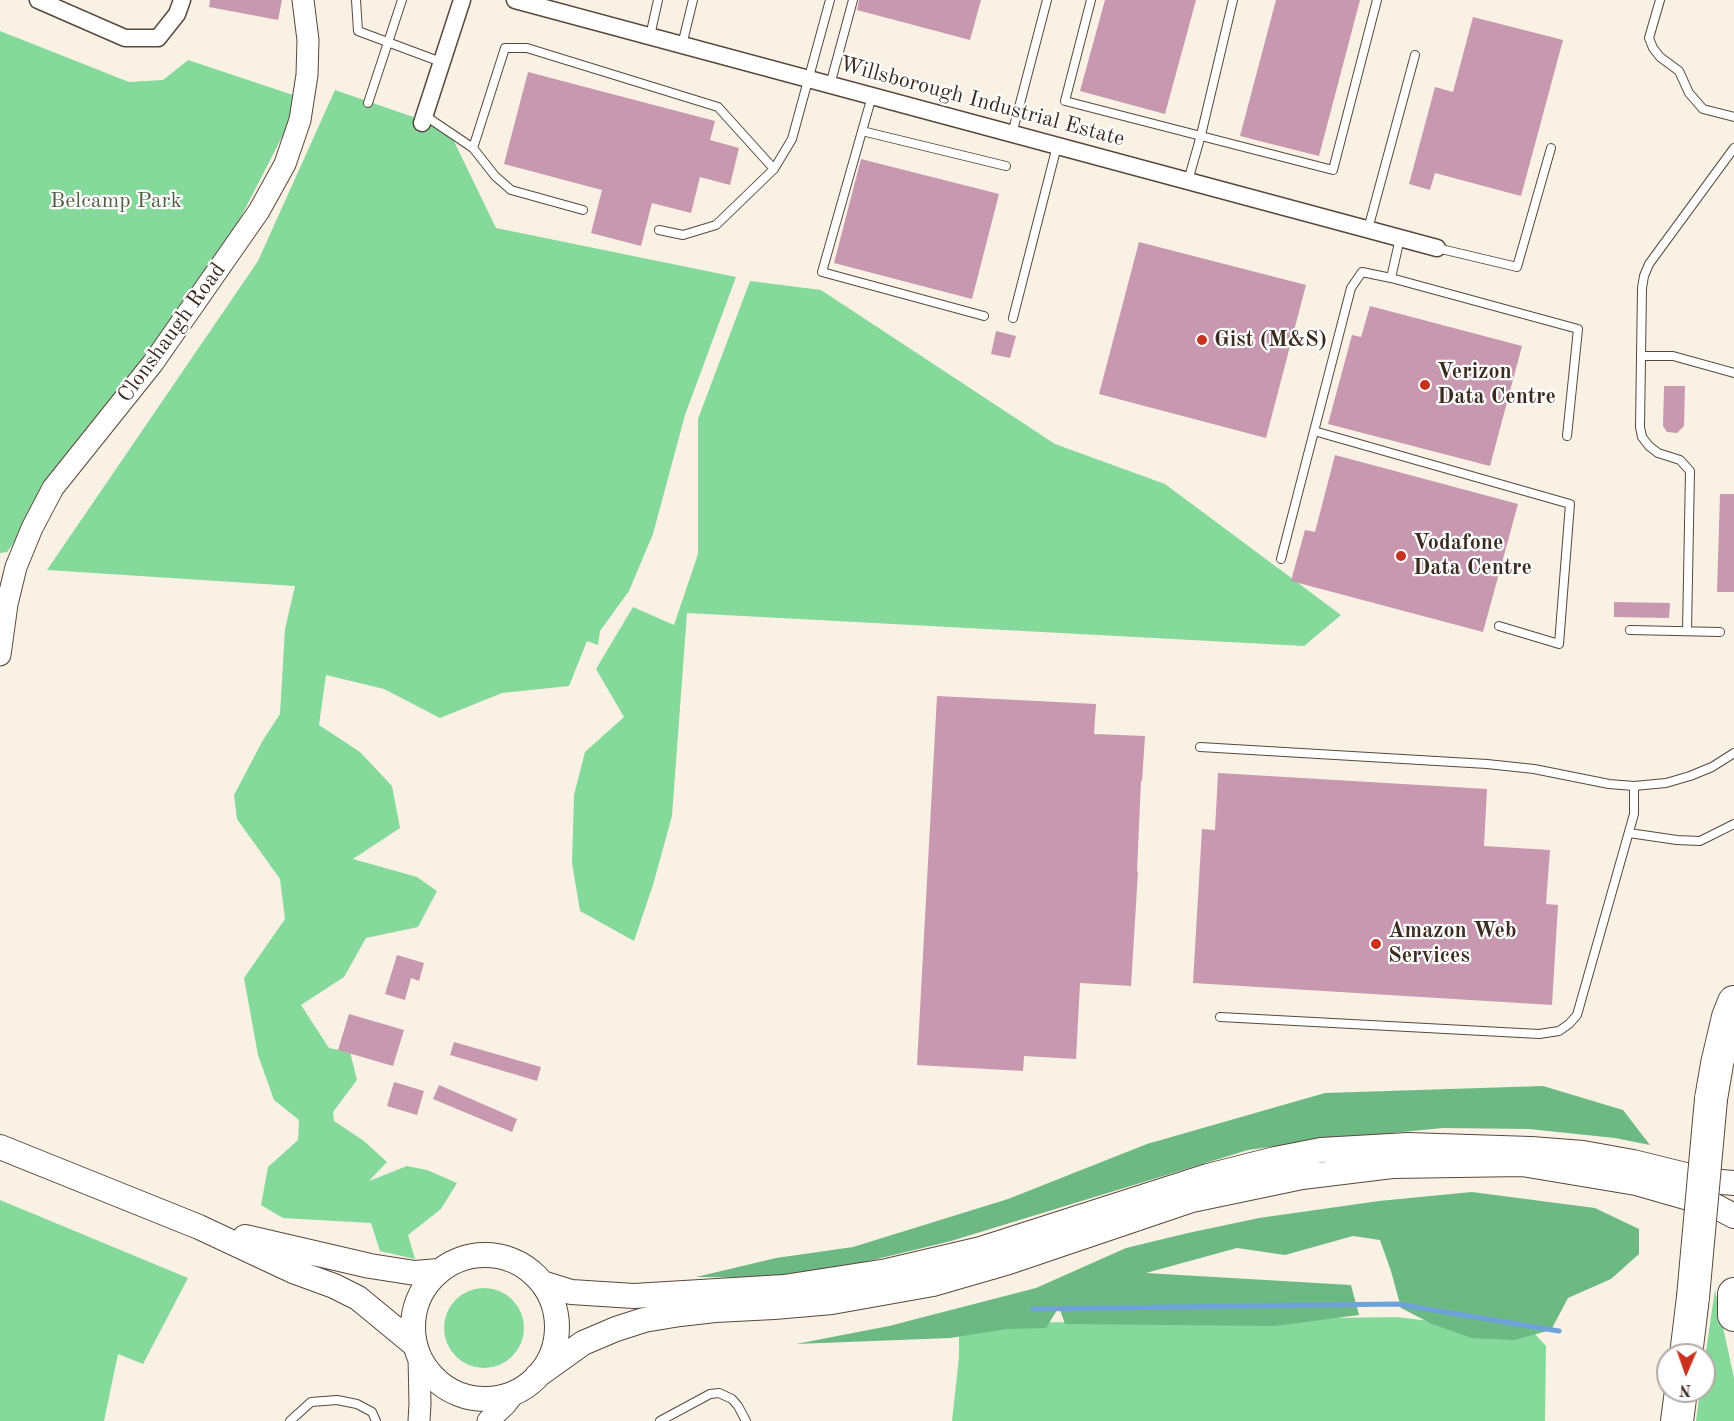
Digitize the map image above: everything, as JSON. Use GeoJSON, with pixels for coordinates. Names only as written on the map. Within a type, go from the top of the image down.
{"type":"FeatureCollection","features":[{"type":"Feature","properties":{"kind":"highway"},"geometry":{"type":"LineString","coordinates":[[1687,1343],[1712,1100],[1717,1064],[1728,1017],[1734,1002]]}},
{"type":"Feature","properties":{"kind":"highway"},"geometry":{"type":"LineString","coordinates":[[1677,1421],[1679,1403]]}},
{"type":"Feature","properties":{"kind":"main road"},"geometry":{"type":"LineString","coordinates":[[542,1283],[571,1292],[644,1296],[784,1287],[887,1271],[981,1249],[1208,1176],[1321,1150],[1418,1145],[1582,1153],[1633,1162],[1710,1181],[1734,1184]]}},
{"type":"Feature","properties":{"kind":"main road"},"geometry":{"type":"LineString","coordinates":[[0,1147],[199,1227],[293,1271],[334,1286],[358,1298],[417,1351],[430,1373],[444,1386],[460,1394],[478,1398],[497,1397],[515,1392],[583,1343],[615,1329],[644,1320],[715,1310],[832,1302],[933,1284],[1009,1262],[1192,1200],[1302,1177],[1392,1166],[1522,1164],[1636,1184],[1713,1204],[1734,1216]]}},
{"type":"Feature","properties":{"kind":"main road"},"geometry":{"type":"LineString","coordinates":[[199,1227],[370,1266],[416,1273],[438,1271]]}},
{"type":"Feature","properties":{"kind":"main road"},"geometry":{"type":"LineString","coordinates":[[417,1351],[413,1325],[416,1305],[425,1286],[438,1271],[449,1264],[474,1256],[503,1257],[531,1271],[542,1283],[554,1309],[556,1330],[552,1352],[537,1376]]}},
{"type":"Feature","properties":{"kind":"street"},"geometry":{"type":"LineString","coordinates":[[38,0],[125,39],[158,38],[177,14],[182,0]]}},
{"type":"Feature","properties":{"kind":"street","name":"Clonshaugh Road"},"geometry":{"type":"LineString","coordinates":[[0,655],[7,604],[16,567],[32,528],[53,489],[153,363],[259,211],[285,164],[300,120],[307,75],[308,39],[303,0]]}},
{"type":"Feature","properties":{"kind":"street"},"geometry":{"type":"LineString","coordinates":[[423,119],[462,0]]}},
{"type":"Feature","properties":{"kind":"street","name":"Willsborough Industrial Estate"},"geometry":{"type":"LineString","coordinates":[[515,0],[1437,248]]}},
{"type":"Feature","properties":{"kind":"street"},"geometry":{"type":"LineString","coordinates":[[417,1351],[419,1421]]}},
{"type":"Feature","properties":{"kind":"street"},"geometry":{"type":"LineString","coordinates":[[489,1421],[505,1406],[515,1392]]}},
{"type":"Feature","properties":{"kind":"lane"},"geometry":{"type":"LineString","coordinates":[[356,0],[358,31],[441,62]]}},
{"type":"Feature","properties":{"kind":"lane"},"geometry":{"type":"LineString","coordinates":[[368,103],[402,0]]}},
{"type":"Feature","properties":{"kind":"lane"},"geometry":{"type":"LineString","coordinates":[[650,36],[658,0]]}},
{"type":"Feature","properties":{"kind":"lane"},"geometry":{"type":"LineString","coordinates":[[682,45],[693,0]]}},
{"type":"Feature","properties":{"kind":"lane"},"geometry":{"type":"LineString","coordinates":[[659,230],[683,235],[716,225],[774,169],[792,139],[830,0]]}},
{"type":"Feature","properties":{"kind":"lane"},"geometry":{"type":"LineString","coordinates":[[830,85],[853,0]]}},
{"type":"Feature","properties":{"kind":"lane"},"geometry":{"type":"LineString","coordinates":[[1012,134],[1047,0]]}},
{"type":"Feature","properties":{"kind":"lane"},"geometry":{"type":"LineString","coordinates":[[1091,0],[1065,100],[1333,170],[1377,0]]}},
{"type":"Feature","properties":{"kind":"lane"},"geometry":{"type":"LineString","coordinates":[[1188,181],[1233,0]]}},
{"type":"Feature","properties":{"kind":"lane"},"geometry":{"type":"LineString","coordinates":[[1660,0],[1649,38],[1653,48],[1660,57],[1679,71],[1689,93],[1703,109],[1734,117]]}},
{"type":"Feature","properties":{"kind":"lane"},"geometry":{"type":"LineString","coordinates":[[473,148],[506,48],[527,48],[718,106],[774,169]]}},
{"type":"Feature","properties":{"kind":"lane"},"geometry":{"type":"LineString","coordinates":[[1368,229],[1415,55]]}},
{"type":"Feature","properties":{"kind":"lane"},"geometry":{"type":"LineString","coordinates":[[872,96],[822,272],[984,316]]}},
{"type":"Feature","properties":{"kind":"lane"},"geometry":{"type":"LineString","coordinates":[[423,119],[473,148],[495,176],[511,190],[583,210]]}},
{"type":"Feature","properties":{"kind":"lane"},"geometry":{"type":"LineString","coordinates":[[862,131],[1006,166]]}},
{"type":"Feature","properties":{"kind":"lane"},"geometry":{"type":"LineString","coordinates":[[1013,318],[1057,146]]}},
{"type":"Feature","properties":{"kind":"lane"},"geometry":{"type":"LineString","coordinates":[[1437,248],[1517,267],[1551,148]]}},
{"type":"Feature","properties":{"kind":"lane"},"geometry":{"type":"LineString","coordinates":[[1687,631],[1690,471],[1680,459],[1658,453],[1642,437],[1640,427],[1644,276],[1649,264],[1734,148]]}},
{"type":"Feature","properties":{"kind":"lane"},"geometry":{"type":"LineString","coordinates":[[1391,278],[1400,238]]}},
{"type":"Feature","properties":{"kind":"lane"},"geometry":{"type":"LineString","coordinates":[[1281,559],[1351,288],[1362,272],[1578,329],[1567,436]]}},
{"type":"Feature","properties":{"kind":"lane"},"geometry":{"type":"LineString","coordinates":[[1641,356],[1673,356],[1734,373]]}},
{"type":"Feature","properties":{"kind":"lane"},"geometry":{"type":"LineString","coordinates":[[1314,431],[1570,504],[1559,644],[1499,626]]}},
{"type":"Feature","properties":{"kind":"lane"},"geometry":{"type":"LineString","coordinates":[[1630,630],[1720,632]]}},
{"type":"Feature","properties":{"kind":"lane"},"geometry":{"type":"LineString","coordinates":[[1200,747],[1487,764],[1534,769],[1609,784],[1634,786],[1666,783],[1690,776],[1712,767],[1734,753]]}},
{"type":"Feature","properties":{"kind":"lane"},"geometry":{"type":"LineString","coordinates":[[1220,1017],[1539,1034],[1559,1030],[1577,1015],[1634,814],[1634,786]]}},
{"type":"Feature","properties":{"kind":"lane"},"geometry":{"type":"LineString","coordinates":[[1629,833],[1700,841],[1734,824]]}},
{"type":"Feature","properties":{"kind":"lane"},"geometry":{"type":"LineString","coordinates":[[660,1421],[710,1394],[719,1393],[732,1399],[746,1421]]}},
{"type":"Feature","properties":{"kind":"lane"},"geometry":{"type":"LineString","coordinates":[[290,1421],[311,1402],[337,1400],[357,1404],[372,1412],[376,1421]]}},
{"type":"Feature","properties":{"kind":"green space","name":"Belcamp Park"},"geometry":{"type":"Polygon","coordinates":[[[0,31],[129,82],[163,80],[188,60],[302,98],[223,252],[7,552],[0,553],[0,31]]]}},
{"type":"Feature","properties":{"kind":"green space"},"geometry":{"type":"Polygon","coordinates":[[[335,90],[448,129],[496,228],[736,277],[685,415],[653,534],[629,591],[600,631],[598,645],[587,641],[569,686],[502,693],[440,718],[384,689],[326,675],[319,725],[360,752],[392,786],[400,828],[353,859],[417,877],[437,891],[418,927],[366,938],[344,977],[301,1005],[329,1048],[350,1052],[357,1080],[333,1112],[334,1121],[364,1141],[387,1162],[369,1181],[407,1166],[427,1170],[457,1183],[441,1209],[408,1235],[415,1259],[380,1251],[371,1223],[283,1218],[261,1205],[268,1167],[298,1140],[299,1120],[274,1100],[258,1055],[244,978],[285,919],[280,879],[237,819],[234,795],[263,740],[280,714],[285,629],[295,586],[47,570],[258,261],[335,90]]]}},
{"type":"Feature","properties":{"kind":"green space"},"geometry":{"type":"Polygon","coordinates":[[[750,281],[821,290],[1055,444],[1165,484],[1341,615],[1304,646],[687,613],[672,816],[653,885],[634,941],[580,911],[572,863],[574,795],[585,752],[624,717],[596,669],[633,607],[674,625],[698,554],[698,419],[750,281]]]}},
{"type":"Feature","properties":{"kind":"green space"},"geometry":{"type":"Polygon","coordinates":[[[1543,1086],[1623,1110],[1650,1145],[1615,1138],[1529,1129],[1443,1128],[1320,1140],[1248,1150],[951,1241],[799,1278],[696,1277],[776,1258],[853,1247],[1008,1199],[1147,1144],[1325,1093],[1543,1086]]]}},
{"type":"Feature","properties":{"kind":"green space"},"geometry":{"type":"Polygon","coordinates":[[[1472,1192],[1595,1208],[1639,1229],[1639,1254],[1611,1279],[1568,1298],[1551,1330],[1514,1340],[1472,1338],[1432,1324],[1401,1308],[1380,1240],[1353,1236],[1285,1255],[1237,1248],[1146,1273],[1351,1285],[1359,1315],[1274,1326],[1065,1324],[1059,1307],[1046,1328],[1007,1329],[950,1338],[796,1344],[889,1326],[1036,1288],[1126,1248],[1188,1233],[1259,1218],[1379,1201],[1472,1192]]]}},
{"type":"Feature","properties":{"kind":"green space"},"geometry":{"type":"Polygon","coordinates":[[[0,1200],[188,1278],[143,1364],[118,1354],[104,1421],[0,1421],[0,1200]]]}},
{"type":"Feature","properties":{"kind":"green space"},"geometry":{"type":"Polygon","coordinates":[[[476,1288],[492,1288],[513,1299],[524,1320],[524,1336],[513,1357],[492,1368],[476,1368],[462,1362],[450,1350],[444,1336],[444,1320],[450,1306],[462,1294],[476,1288]]]}},
{"type":"Feature","properties":{"kind":"green space"},"geometry":{"type":"Polygon","coordinates":[[[1715,1290],[1734,1378],[1734,1421],[1696,1421],[1698,1403],[1716,1403],[1716,1343],[1707,1343],[1715,1290]]]}},
{"type":"Feature","properties":{"kind":"green space"},"geometry":{"type":"Polygon","coordinates":[[[1397,1317],[1535,1334],[1546,1346],[1545,1421],[952,1421],[959,1357],[959,1333],[1010,1323],[1397,1317]]]}},
{"type":"Feature","properties":{"kind":"building"},"geometry":{"type":"Polygon","coordinates":[[[210,0],[282,0],[278,20],[209,7],[210,0]]]}},
{"type":"Feature","properties":{"kind":"building"},"geometry":{"type":"Polygon","coordinates":[[[859,0],[981,0],[970,40],[857,10],[859,0]]]}},
{"type":"Feature","properties":{"kind":"building"},"geometry":{"type":"Polygon","coordinates":[[[1105,0],[1196,0],[1165,114],[1080,91],[1105,0]]]}},
{"type":"Feature","properties":{"kind":"building"},"geometry":{"type":"Polygon","coordinates":[[[1276,0],[1360,0],[1319,156],[1240,136],[1276,0]]]}},
{"type":"Feature","properties":{"kind":"building"},"geometry":{"type":"Polygon","coordinates":[[[1473,17],[1563,40],[1521,196],[1435,173],[1430,190],[1409,184],[1435,87],[1453,92],[1473,17]]]}},
{"type":"Feature","properties":{"kind":"building"},"geometry":{"type":"Polygon","coordinates":[[[528,72],[715,121],[710,140],[739,148],[730,185],[700,177],[691,213],[652,203],[641,246],[591,233],[602,190],[504,164],[528,72]]]}},
{"type":"Feature","properties":{"kind":"building"},"geometry":{"type":"Polygon","coordinates":[[[861,159],[999,194],[972,299],[834,263],[861,159]]]}},
{"type":"Feature","properties":{"kind":"building","name":"Gist (M&S)"},"geometry":{"type":"Polygon","coordinates":[[[1139,242],[1306,285],[1266,438],[1099,394],[1139,242]]]}},
{"type":"Feature","properties":{"kind":"building","name":"Verizon Data Centre"},"geometry":{"type":"Polygon","coordinates":[[[1370,306],[1522,346],[1490,466],[1328,424],[1352,335],[1361,337],[1370,306]]]}},
{"type":"Feature","properties":{"kind":"building"},"geometry":{"type":"Polygon","coordinates":[[[996,331],[1016,336],[1010,358],[991,354],[996,331]]]}},
{"type":"Feature","properties":{"kind":"building"},"geometry":{"type":"Polygon","coordinates":[[[1664,386],[1685,386],[1684,426],[1677,433],[1667,432],[1663,426],[1664,386]]]}},
{"type":"Feature","properties":{"kind":"building","name":"Vodafone Data Centre"},"geometry":{"type":"Polygon","coordinates":[[[1335,455],[1518,504],[1483,632],[1291,581],[1305,530],[1315,532],[1335,455]]]}},
{"type":"Feature","properties":{"kind":"building"},"geometry":{"type":"Polygon","coordinates":[[[1720,494],[1734,494],[1734,592],[1717,592],[1720,494]]]}},
{"type":"Feature","properties":{"kind":"building"},"geometry":{"type":"Polygon","coordinates":[[[1614,602],[1670,603],[1669,618],[1614,617],[1614,602]]]}},
{"type":"Feature","properties":{"kind":"building"},"geometry":{"type":"Polygon","coordinates":[[[937,696],[1096,704],[1094,734],[1145,736],[1131,986],[1080,983],[1076,1059],[1024,1056],[1023,1071],[917,1065],[937,696]]]}},
{"type":"Feature","properties":{"kind":"building","name":"Amazon Web Services"},"geometry":{"type":"Polygon","coordinates":[[[1218,773],[1487,789],[1484,846],[1550,850],[1546,904],[1558,905],[1552,1005],[1193,983],[1202,829],[1215,830],[1218,773]]]}},
{"type":"Feature","properties":{"kind":"building"},"geometry":{"type":"Polygon","coordinates":[[[397,955],[424,963],[419,981],[411,978],[405,1000],[385,994],[397,955]]]}},
{"type":"Feature","properties":{"kind":"building"},"geometry":{"type":"Polygon","coordinates":[[[349,1014],[404,1030],[393,1066],[338,1050],[349,1014]]]}},
{"type":"Feature","properties":{"kind":"building"},"geometry":{"type":"Polygon","coordinates":[[[454,1042],[541,1067],[537,1081],[450,1055],[454,1042]]]}},
{"type":"Feature","properties":{"kind":"building"},"geometry":{"type":"Polygon","coordinates":[[[394,1082],[424,1091],[417,1115],[387,1106],[394,1082]]]}},
{"type":"Feature","properties":{"kind":"building"},"geometry":{"type":"Polygon","coordinates":[[[439,1085],[517,1119],[512,1132],[433,1099],[439,1085]]]}},
{"type":"Feature","properties":{"kind":"waterway"},"geometry":{"type":"LineString","coordinates":[[1033,1309],[1397,1304],[1559,1331]]}},
{"type":"Feature","properties":{"kind":"place","name":"Gist (M&S)"},"geometry":{"type":"Point","coordinates":[1202,340]}},
{"type":"Feature","properties":{"kind":"place","name":"Verizon Data Centre"},"geometry":{"type":"Point","coordinates":[1425,385]}},
{"type":"Feature","properties":{"kind":"place","name":"Vodafone Data Centre"},"geometry":{"type":"Point","coordinates":[1401,556]}},
{"type":"Feature","properties":{"kind":"place","name":"Amazon Web Services"},"geometry":{"type":"Point","coordinates":[1376,944]}}]}
